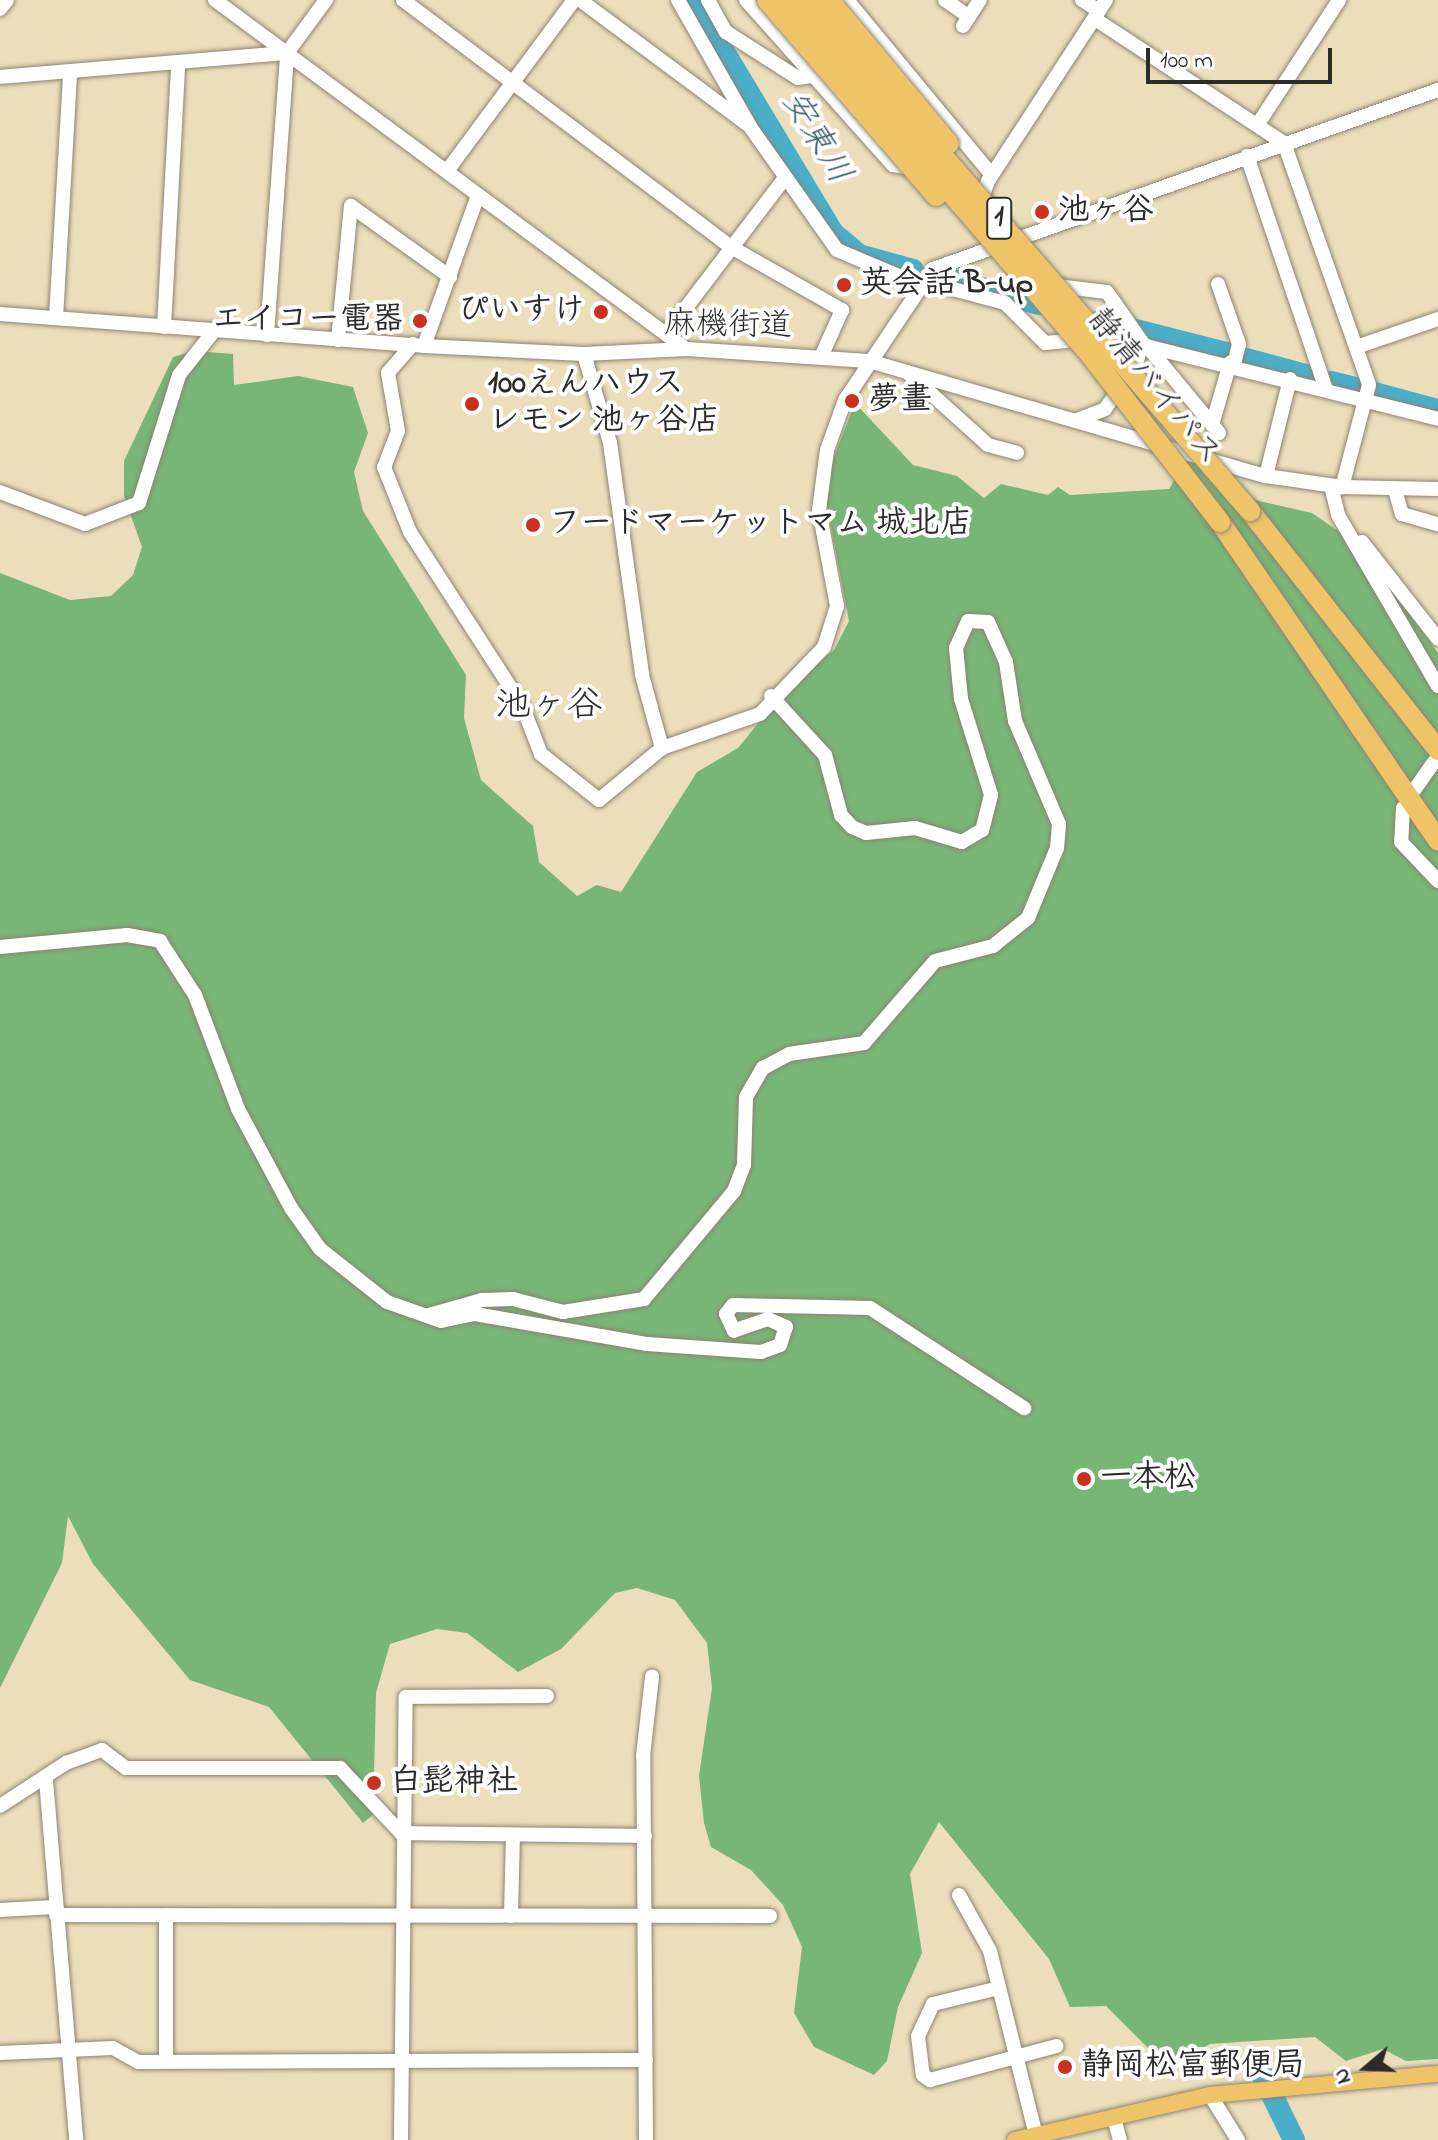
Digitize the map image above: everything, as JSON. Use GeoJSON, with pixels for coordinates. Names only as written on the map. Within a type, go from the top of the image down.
{"type":"FeatureCollection","features":[{"type":"Feature","properties":{"kind":"highway","name":"1"},"geometry":{"type":"LineString","coordinates":[[767,0],[898,156],[1038,293],[1130,376]]}},
{"type":"Feature","properties":{"kind":"highway","name":"1"},"geometry":{"type":"LineString","coordinates":[[784,0],[926,169],[1038,293]]}},
{"type":"Feature","properties":{"kind":"highway","name":"静清バイパス"},"geometry":{"type":"LineString","coordinates":[[784,0],[1038,293],[1220,522],[1438,840]]}},
{"type":"Feature","properties":{"kind":"highway","name":"1"},"geometry":{"type":"LineString","coordinates":[[810,0],[1058,285],[1130,376],[1149,407],[1160,445]]}},
{"type":"Feature","properties":{"kind":"highway","name":"静清バイパス"},"geometry":{"type":"LineString","coordinates":[[810,0],[1250,511],[1436,756]]}},
{"type":"Feature","properties":{"kind":"highway","name":"1"},"geometry":{"type":"LineString","coordinates":[[829,0],[1036,248],[1075,307]]}},
{"type":"Feature","properties":{"kind":"main road"},"geometry":{"type":"LineString","coordinates":[[1015,2140],[1210,2095],[1438,2074]]}},
{"type":"Feature","properties":{"kind":"street"},"geometry":{"type":"LineString","coordinates":[[0,9],[7,0]]}},
{"type":"Feature","properties":{"kind":"street"},"geometry":{"type":"LineString","coordinates":[[215,0],[686,349]]}},
{"type":"Feature","properties":{"kind":"street"},"geometry":{"type":"LineString","coordinates":[[267,335],[287,53],[326,0]]}},
{"type":"Feature","properties":{"kind":"street"},"geometry":{"type":"LineString","coordinates":[[403,0],[731,247],[842,310],[821,357]]}},
{"type":"Feature","properties":{"kind":"street"},"geometry":{"type":"LineString","coordinates":[[447,171],[574,0]]}},
{"type":"Feature","properties":{"kind":"street"},"geometry":{"type":"LineString","coordinates":[[580,0],[751,128]]}},
{"type":"Feature","properties":{"kind":"street"},"geometry":{"type":"LineString","coordinates":[[678,0],[751,128],[837,250],[922,283],[1005,303],[1045,343],[1067,341]]}},
{"type":"Feature","properties":{"kind":"street"},"geometry":{"type":"LineString","coordinates":[[708,0],[726,32],[798,78],[811,76]]}},
{"type":"Feature","properties":{"kind":"street"},"geometry":{"type":"LineString","coordinates":[[746,0],[893,165],[926,169]]}},
{"type":"Feature","properties":{"kind":"street"},"geometry":{"type":"LineString","coordinates":[[847,0],[992,175]]}},
{"type":"Feature","properties":{"kind":"street"},"geometry":{"type":"LineString","coordinates":[[945,0],[966,22],[980,0]]}},
{"type":"Feature","properties":{"kind":"street"},"geometry":{"type":"LineString","coordinates":[[1082,0],[1284,143],[1369,385],[1336,486],[1348,532],[1438,686]]}},
{"type":"Feature","properties":{"kind":"street"},"geometry":{"type":"LineString","coordinates":[[1258,124],[1339,0]]}},
{"type":"Feature","properties":{"kind":"street"},"geometry":{"type":"LineString","coordinates":[[974,223],[992,175],[1100,10]]}},
{"type":"Feature","properties":{"kind":"street"},"geometry":{"type":"LineString","coordinates":[[0,77],[178,68],[287,53]]}},
{"type":"Feature","properties":{"kind":"street"},"geometry":{"type":"LineString","coordinates":[[164,327],[178,68]]}},
{"type":"Feature","properties":{"kind":"street"},"geometry":{"type":"LineString","coordinates":[[56,318],[70,74]]}},
{"type":"Feature","properties":{"kind":"street"},"geometry":{"type":"LineString","coordinates":[[478,195],[450,277],[419,345],[388,373],[398,431],[384,467],[410,532],[522,705],[541,754],[599,800],[662,748],[708,728],[736,728],[760,714],[771,696],[835,629],[819,510],[827,450],[869,361],[922,283],[941,262],[1438,90]]}},
{"type":"Feature","properties":{"kind":"street"},"geometry":{"type":"LineString","coordinates":[[1247,156],[1326,389]]}},
{"type":"Feature","properties":{"kind":"street"},"geometry":{"type":"LineString","coordinates":[[666,334],[785,178]]}},
{"type":"Feature","properties":{"kind":"street"},"geometry":{"type":"LineString","coordinates":[[338,340],[351,206],[450,277]]}},
{"type":"Feature","properties":{"kind":"street"},"geometry":{"type":"LineString","coordinates":[[1038,293],[1058,285],[1098,287],[1129,318],[1143,344],[1215,429],[1239,344],[1218,284]]}},
{"type":"Feature","properties":{"kind":"street","name":"麻機街道"},"geometry":{"type":"LineString","coordinates":[[0,314],[338,340],[584,354],[686,349],[869,361],[1266,476],[1336,486],[1438,489]]}},
{"type":"Feature","properties":{"kind":"street"},"geometry":{"type":"LineString","coordinates":[[1356,347],[1438,319]]}},
{"type":"Feature","properties":{"kind":"street"},"geometry":{"type":"LineString","coordinates":[[0,492],[85,524],[139,503],[179,375],[214,331]]}},
{"type":"Feature","properties":{"kind":"street"},"geometry":{"type":"LineString","coordinates":[[1143,344],[1232,363],[1438,419]]}},
{"type":"Feature","properties":{"kind":"street"},"geometry":{"type":"LineString","coordinates":[[1077,420],[1105,409],[1130,376],[1143,344]]}},
{"type":"Feature","properties":{"kind":"street"},"geometry":{"type":"LineString","coordinates":[[584,354],[610,443],[642,675],[662,748]]}},
{"type":"Feature","properties":{"kind":"street"},"geometry":{"type":"LineString","coordinates":[[906,370],[988,445],[1017,453]]}},
{"type":"Feature","properties":{"kind":"street"},"geometry":{"type":"LineString","coordinates":[[1266,476],[1290,379]]}},
{"type":"Feature","properties":{"kind":"street"},"geometry":{"type":"LineString","coordinates":[[1395,490],[1402,514],[1438,524]]}},
{"type":"Feature","properties":{"kind":"street"},"geometry":{"type":"LineString","coordinates":[[1348,532],[1438,639]]}},
{"type":"Feature","properties":{"kind":"street"},"geometry":{"type":"LineString","coordinates":[[429,1315],[482,1300],[513,1299],[563,1312],[644,1299],[676,1269],[704,1219],[734,1191],[744,1165],[746,1097],[763,1068],[789,1054],[864,1043],[935,961],[993,946],[1028,918],[1057,848],[1059,824],[1015,721],[1006,662],[988,622],[968,621],[956,648],[961,699],[991,795],[982,830],[962,842],[915,828],[866,833],[852,827],[825,755],[771,696]]}},
{"type":"Feature","properties":{"kind":"street"},"geometry":{"type":"LineString","coordinates":[[1415,789],[1436,756]]}},
{"type":"Feature","properties":{"kind":"street"},"geometry":{"type":"LineString","coordinates":[[1398,833],[1403,808]]}},
{"type":"Feature","properties":{"kind":"street"},"geometry":{"type":"LineString","coordinates":[[1398,833],[1438,869]]}},
{"type":"Feature","properties":{"kind":"street"},"geometry":{"type":"LineString","coordinates":[[1398,833],[1438,881]]}},
{"type":"Feature","properties":{"kind":"street"},"geometry":{"type":"LineString","coordinates":[[0,947],[127,935],[160,941],[195,995],[238,1109],[320,1249],[387,1302],[441,1321],[475,1314],[647,1344],[761,1352],[780,1345],[786,1327],[768,1319],[734,1331],[726,1314],[733,1305],[870,1308],[1024,1408]]}},
{"type":"Feature","properties":{"kind":"street"},"geometry":{"type":"LineString","coordinates":[[646,2140],[645,1836],[652,1677]]}},
{"type":"Feature","properties":{"kind":"street"},"geometry":{"type":"LineString","coordinates":[[401,2140],[400,1915],[406,1697],[547,1696]]}},
{"type":"Feature","properties":{"kind":"street"},"geometry":{"type":"LineString","coordinates":[[0,1806],[102,1750],[126,1768],[340,1768],[401,1833],[645,1836]]}},
{"type":"Feature","properties":{"kind":"street"},"geometry":{"type":"LineString","coordinates":[[46,1780],[63,2048],[76,2140]]}},
{"type":"Feature","properties":{"kind":"street"},"geometry":{"type":"LineString","coordinates":[[511,1916],[513,1835]]}},
{"type":"Feature","properties":{"kind":"street"},"geometry":{"type":"LineString","coordinates":[[959,1895],[990,1951],[1036,2135]]}},
{"type":"Feature","properties":{"kind":"street"},"geometry":{"type":"LineString","coordinates":[[0,1910],[166,1915],[770,1916]]}},
{"type":"Feature","properties":{"kind":"street"},"geometry":{"type":"LineString","coordinates":[[166,1915],[166,2060]]}},
{"type":"Feature","properties":{"kind":"street"},"geometry":{"type":"LineString","coordinates":[[999,1988],[933,2004],[918,2036],[923,2075],[930,2080],[1057,2046]]}},
{"type":"Feature","properties":{"kind":"street"},"geometry":{"type":"LineString","coordinates":[[0,2053],[113,2048],[138,2062],[646,2060]]}},
{"type":"Feature","properties":{"kind":"street"},"geometry":{"type":"LineString","coordinates":[[1210,2095],[1238,2140]]}},
{"type":"Feature","properties":{"kind":"street"},"geometry":{"type":"LineString","coordinates":[[1114,2118],[1120,2140]]}},
{"type":"Feature","properties":{"kind":"green space"},"geometry":{"type":"Polygon","coordinates":[[[195,351],[233,354],[234,385],[298,376],[353,387],[368,433],[354,472],[363,511],[466,675],[464,718],[481,780],[533,826],[539,862],[577,896],[597,885],[621,892],[697,772],[738,748],[785,690],[834,650],[849,621],[823,485],[855,403],[913,465],[957,476],[984,498],[1001,484],[1048,495],[1058,487],[1070,495],[1169,489],[1196,444],[1255,500],[1312,513],[1363,548],[1438,653],[1438,2059],[1406,2061],[1383,2049],[1346,2061],[1315,2037],[1210,2044],[1180,2060],[1157,2057],[1106,2006],[1070,2007],[1049,1959],[939,1822],[910,1874],[922,1953],[898,2007],[887,2061],[874,2075],[814,2047],[794,2013],[802,1947],[783,1905],[751,1870],[711,1847],[704,1823],[699,1776],[712,1688],[707,1643],[675,1600],[637,1588],[615,1593],[561,1649],[518,1672],[467,1633],[437,1629],[390,1644],[376,1693],[373,1815],[363,1823],[269,1707],[190,1680],[93,1564],[68,1516],[62,1563],[0,1688],[0,573],[70,600],[111,596],[133,575],[142,547],[124,496],[124,461],[173,357],[195,351]]]}},
{"type":"Feature","properties":{"kind":"waterway","name":"安東川"},"geometry":{"type":"LineString","coordinates":[[693,0],[833,233],[859,255],[913,270]]}},
{"type":"Feature","properties":{"kind":"waterway","name":"安東川"},"geometry":{"type":"LineString","coordinates":[[950,279],[1039,304]]}},
{"type":"Feature","properties":{"kind":"waterway","name":"安東川"},"geometry":{"type":"LineString","coordinates":[[1100,321],[1230,354]]}},
{"type":"Feature","properties":{"kind":"waterway","name":"安東川"},"geometry":{"type":"LineString","coordinates":[[1242,358],[1317,378]]}},
{"type":"Feature","properties":{"kind":"waterway","name":"安東川"},"geometry":{"type":"LineString","coordinates":[[1331,382],[1362,390]]}},
{"type":"Feature","properties":{"kind":"waterway","name":"安東川"},"geometry":{"type":"LineString","coordinates":[[1374,393],[1438,410]]}},
{"type":"Feature","properties":{"kind":"waterway"},"geometry":{"type":"LineString","coordinates":[[1260,2070],[1294,2140]]}},
{"type":"Feature","properties":{"kind":"place","name":"池ヶ谷"},"geometry":{"type":"Point","coordinates":[1042,212]}},
{"type":"Feature","properties":{"kind":"place","name":"英会話 B-up"},"geometry":{"type":"Point","coordinates":[844,285]}},
{"type":"Feature","properties":{"kind":"place","name":"ぴいすけ"},"geometry":{"type":"Point","coordinates":[601,312]}},
{"type":"Feature","properties":{"kind":"place","name":"エイコー電器"},"geometry":{"type":"Point","coordinates":[420,321]}},
{"type":"Feature","properties":{"kind":"place","name":"夢畫"},"geometry":{"type":"Point","coordinates":[852,401]}},
{"type":"Feature","properties":{"kind":"place","name":"100えんハウス レモン 池ヶ谷店"},"geometry":{"type":"Point","coordinates":[472,404]}},
{"type":"Feature","properties":{"kind":"place","name":"フードマーケットマム 城北店"},"geometry":{"type":"Point","coordinates":[533,525]}},
{"type":"Feature","properties":{"kind":"place","name":"一本松"},"geometry":{"type":"Point","coordinates":[1084,1479]}},
{"type":"Feature","properties":{"kind":"place","name":"白髭神社"},"geometry":{"type":"Point","coordinates":[374,1783]}},
{"type":"Feature","properties":{"kind":"place","name":"静岡松富郵便局"},"geometry":{"type":"Point","coordinates":[1065,2067]}},
{"type":"Feature","properties":{"kind":"district","name":"池ヶ谷"},"geometry":{"type":"Point","coordinates":[549,707]}}]}
